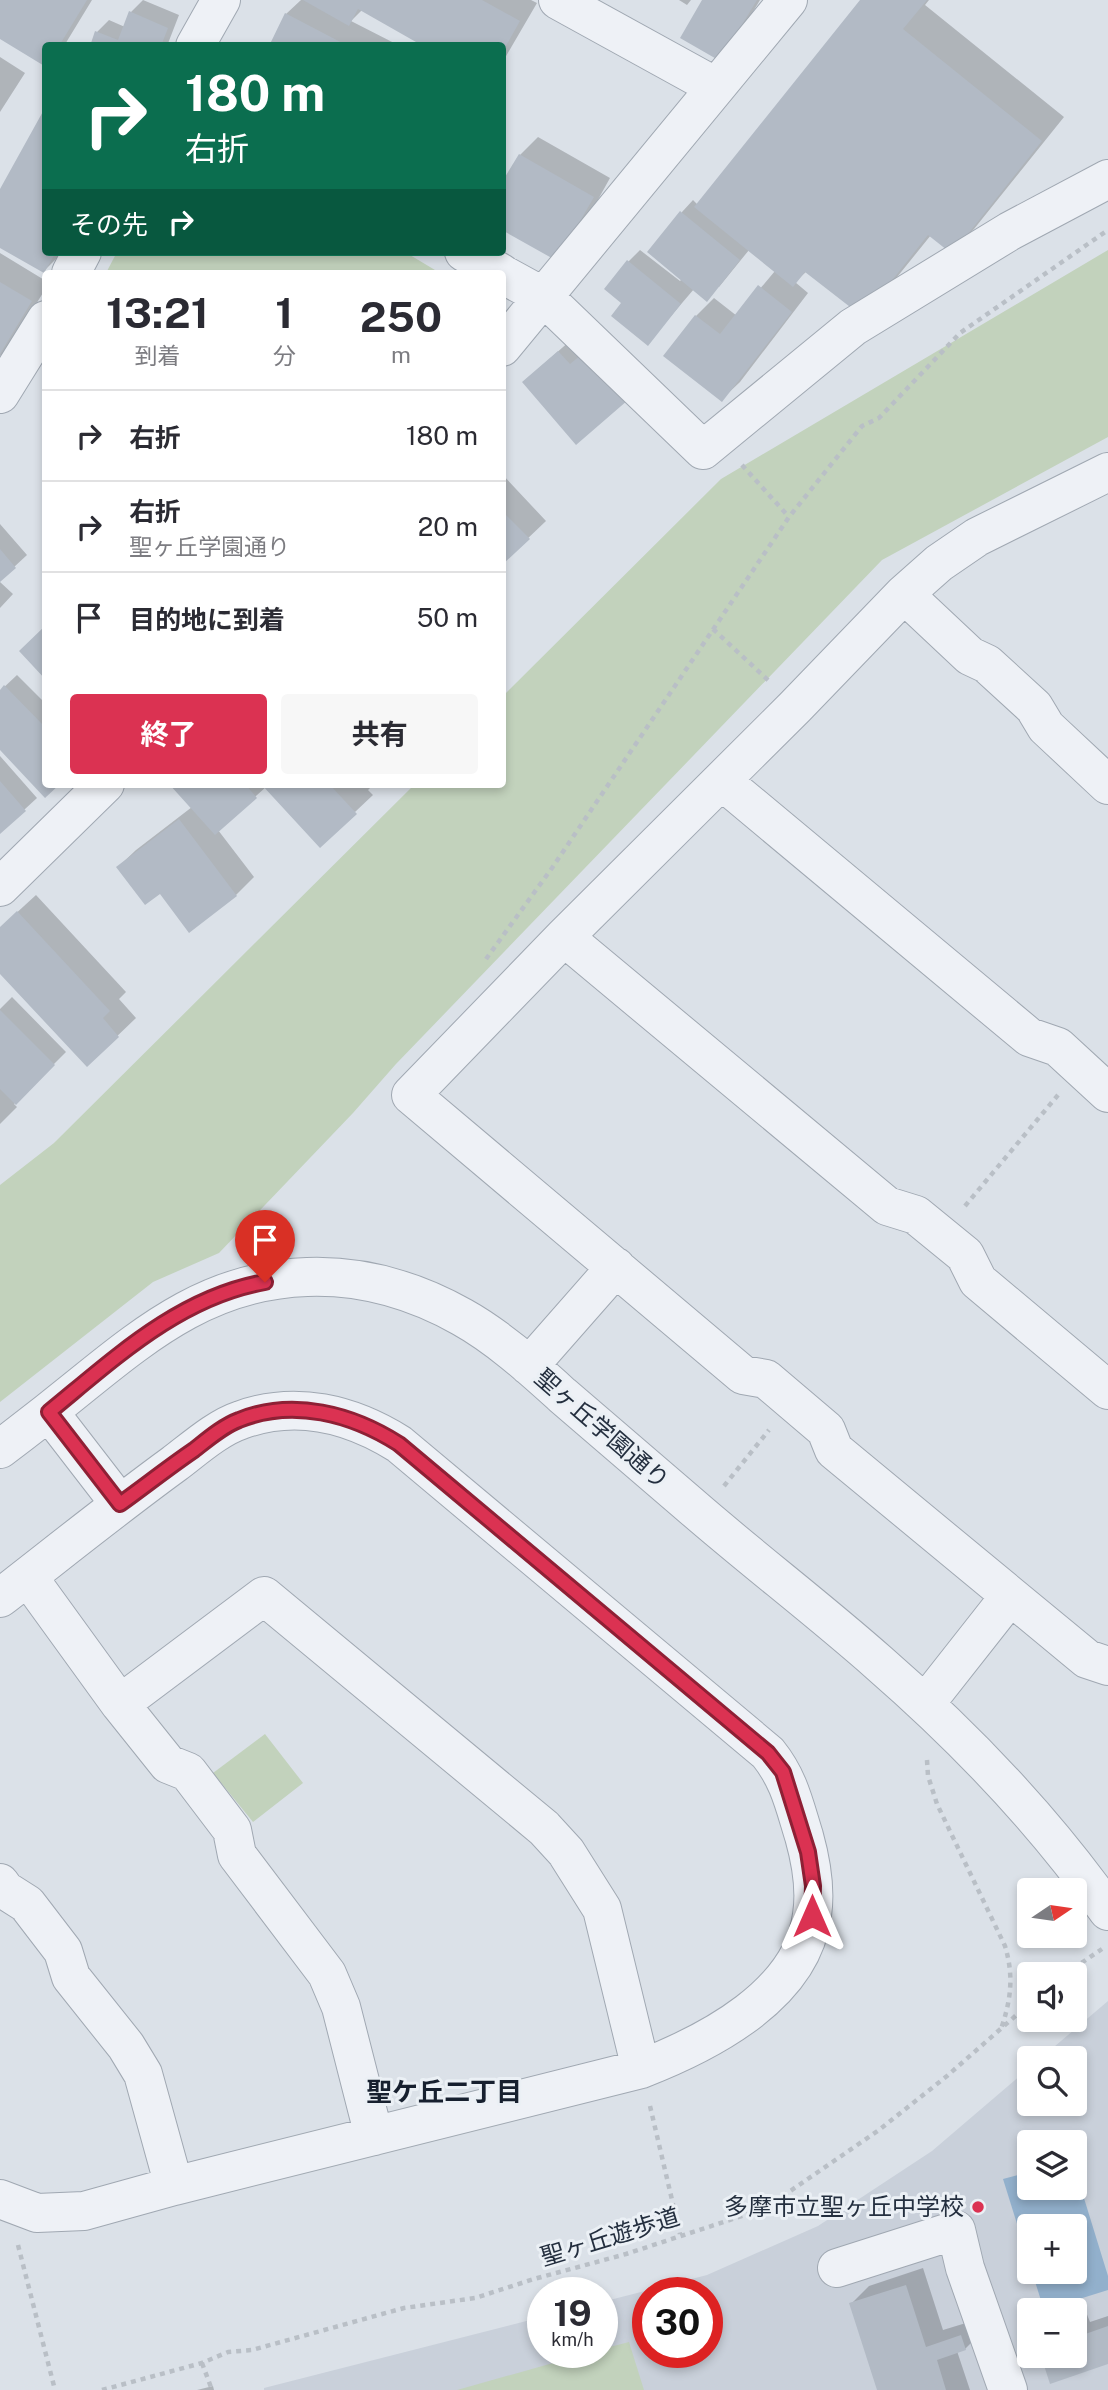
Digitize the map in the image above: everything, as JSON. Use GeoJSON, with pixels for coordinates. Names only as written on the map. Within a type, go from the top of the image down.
{"type":"FeatureCollection","features":[{"type":"Feature","properties":{"kind":"street"},"geometry":{"type":"LineString","coordinates":[[197,42],[222,0]]}},
{"type":"Feature","properties":{"kind":"street"},"geometry":{"type":"LineString","coordinates":[[558,0],[716,87]]}},
{"type":"Feature","properties":{"kind":"street"},"geometry":{"type":"LineString","coordinates":[[506,342],[788,0]]}},
{"type":"Feature","properties":{"kind":"street"},"geometry":{"type":"LineString","coordinates":[[506,275],[544,297],[703,450],[853,327],[1010,231],[1108,179]]}},
{"type":"Feature","properties":{"kind":"street"},"geometry":{"type":"LineString","coordinates":[[471,256],[497,270]]}},
{"type":"Feature","properties":{"kind":"street"},"geometry":{"type":"LineString","coordinates":[[0,394],[42,326]]}},
{"type":"Feature","properties":{"kind":"street"},"geometry":{"type":"LineString","coordinates":[[1108,472],[977,537],[939,563],[904,594],[411,1095],[743,1375],[766,1379],[826,1430],[834,1450],[1010,1596],[1087,1659],[1108,1666]]}},
{"type":"Feature","properties":{"kind":"street"},"geometry":{"type":"LineString","coordinates":[[904,594],[970,656],[987,664],[1034,707],[1046,727],[1108,785]]}},
{"type":"Feature","properties":{"kind":"street"},"geometry":{"type":"LineString","coordinates":[[722,780],[1029,1037],[1058,1047],[1108,1093]]}},
{"type":"Feature","properties":{"kind":"street"},"geometry":{"type":"LineString","coordinates":[[0,887],[101,788]]}},
{"type":"Feature","properties":{"kind":"street"},"geometry":{"type":"LineString","coordinates":[[564,937],[887,1206],[916,1215],[965,1255],[978,1281],[1108,1390]]}},
{"type":"Feature","properties":{"kind":"street"},"geometry":{"type":"LineString","coordinates":[[530,1366],[616,1267]]}},
{"type":"Feature","properties":{"kind":"street","name":"聖ヶ丘学園通り"},"geometry":{"type":"LineString","coordinates":[[0,1449],[156,1327],[188,1308],[249,1284],[280,1279],[339,1278],[397,1287],[463,1318],[530,1366],[700,1514],[877,1661],[981,1758],[1086,1881],[1108,1911]]}},
{"type":"Feature","properties":{"kind":"street"},"geometry":{"type":"LineString","coordinates":[[4,2202],[37,2213],[84,2211],[641,2069],[694,2047],[727,2027],[772,1993],[790,1970],[804,1942],[812,1916],[813,1886],[808,1852],[783,1772],[768,1753],[399,1444],[355,1420],[321,1412],[291,1410],[263,1413],[238,1420],[120,1504],[14,1588],[120,1704],[168,1763],[188,1772],[232,1830],[237,1855],[327,1974],[344,2018],[374,2136]]}},
{"type":"Feature","properties":{"kind":"street"},"geometry":{"type":"LineString","coordinates":[[49,1412],[120,1504]]}},
{"type":"Feature","properties":{"kind":"street"},"geometry":{"type":"LineString","coordinates":[[925,1704],[1010,1596]]}},
{"type":"Feature","properties":{"kind":"street"},"geometry":{"type":"LineString","coordinates":[[120,1704],[264,1597],[544,1828],[566,1852],[602,1909],[641,2069]]}},
{"type":"Feature","properties":{"kind":"street"},"geometry":{"type":"LineString","coordinates":[[0,1883],[5,1890],[27,1904],[64,1951],[71,1977],[125,2046],[143,2074],[174,2186]]}},
{"type":"Feature","properties":{"kind":"street"},"geometry":{"type":"LineString","coordinates":[[837,2268],[956,2230],[965,2268],[1008,2390]]}},
{"type":"Feature","properties":{"kind":"path"},"geometry":{"type":"LineString","coordinates":[[484,961],[552,869],[789,517],[862,426],[879,418],[960,333],[1108,230]]}},
{"type":"Feature","properties":{"kind":"path"},"geometry":{"type":"LineString","coordinates":[[718,438],[789,517]]}},
{"type":"Feature","properties":{"kind":"path"},"geometry":{"type":"LineString","coordinates":[[713,629],[795,707]]}},
{"type":"Feature","properties":{"kind":"path"},"geometry":{"type":"LineString","coordinates":[[940,1235],[1061,1091]]}},
{"type":"Feature","properties":{"kind":"path"},"geometry":{"type":"LineString","coordinates":[[715,1496],[773,1426]]}},
{"type":"Feature","properties":{"kind":"path"},"geometry":{"type":"LineString","coordinates":[[929,1751],[928,1776],[937,1804],[1005,1946],[1011,1965],[1009,2007],[1001,2030]]}},
{"type":"Feature","properties":{"kind":"path"},"geometry":{"type":"LineString","coordinates":[[1082,1962],[1108,1944]]}},
{"type":"Feature","properties":{"kind":"path","name":"聖ヶ丘遊歩道"},"geometry":{"type":"LineString","coordinates":[[102,2390],[202,2363],[228,2352],[252,2350],[404,2308],[475,2298],[534,2278],[626,2254],[680,2234],[751,2213],[783,2196],[879,2130],[1017,2015]]}},
{"type":"Feature","properties":{"kind":"path"},"geometry":{"type":"LineString","coordinates":[[641,2069],[680,2234]]}},
{"type":"Feature","properties":{"kind":"path"},"geometry":{"type":"LineString","coordinates":[[4,2202],[55,2390]]}},
{"type":"Feature","properties":{"kind":"path"},"geometry":{"type":"LineString","coordinates":[[202,2363],[212,2390]]}},
{"type":"Feature","properties":{"kind":"shaded area","name":"多摩市立聖ヶ丘中学校"},"geometry":{"type":"Polygon","coordinates":[[[1108,2001],[1108,2390],[264,2390],[527,2321],[527,2368],[618,2368],[618,2298],[632,2294],[632,2368],[723,2368],[723,2277],[699,2277],[818,2226],[932,2151],[1017,2078],[1017,2116],[1087,2116],[1087,2046],[1055,2046],[1072,2032],[1087,2032],[1087,2019],[1108,2001]]]}},
{"type":"Feature","properties":{"kind":"green space"},"geometry":{"type":"Polygon","coordinates":[[[1108,250],[1108,437],[882,560],[396,1064],[353,1113],[219,1253],[153,1282],[0,1402],[0,1185],[54,1143],[411,788],[506,788],[506,693],[721,479],[1108,250]]]}},
{"type":"Feature","properties":{"kind":"green space"},"geometry":{"type":"Polygon","coordinates":[[[115,256],[412,256],[435,270],[108,270],[115,256]]]}},
{"type":"Feature","properties":{"kind":"green space"},"geometry":{"type":"Polygon","coordinates":[[[265,1734],[303,1783],[253,1822],[213,1773],[265,1734]]]}},
{"type":"Feature","properties":{"kind":"green space"},"geometry":{"type":"Polygon","coordinates":[[[629,2342],[632,2368],[637,2368],[644,2390],[457,2390],[535,2368],[618,2368],[618,2345],[629,2342]]]}},
{"type":"Feature","properties":{"kind":"water"},"geometry":{"type":"Polygon","coordinates":[[[1017,2175],[1017,2200],[1085,2200],[1108,2276],[1108,2290],[1082,2298],[1040,2298],[1036,2284],[1087,2284],[1087,2214],[1017,2214],[1017,2224],[1003,2179],[1017,2175]]]}},
{"type":"Feature","properties":{"kind":"building"},"geometry":{"type":"Polygon","coordinates":[[[0,0],[87,0],[61,42],[42,42],[42,65],[0,39],[0,0]]]}},
{"type":"Feature","properties":{"kind":"building"},"geometry":{"type":"Polygon","coordinates":[[[303,0],[482,0],[520,21],[506,46],[506,42],[416,42],[358,9],[349,26],[303,0]]]}},
{"type":"Feature","properties":{"kind":"building"},"geometry":{"type":"Polygon","coordinates":[[[702,0],[757,0],[720,61],[680,38],[702,0]]]}},
{"type":"Feature","properties":{"kind":"building"},"geometry":{"type":"Polygon","coordinates":[[[860,0],[927,0],[903,29],[1042,141],[952,254],[928,235],[863,317],[805,272],[793,287],[694,207],[860,0]]]}},
{"type":"Feature","properties":{"kind":"building"},"geometry":{"type":"Polygon","coordinates":[[[129,11],[168,28],[163,42],[91,42],[95,31],[118,40],[129,11]]]}},
{"type":"Feature","properties":{"kind":"building"},"geometry":{"type":"Polygon","coordinates":[[[285,13],[340,42],[271,42],[285,13]]]}},
{"type":"Feature","properties":{"kind":"building"},"geometry":{"type":"Polygon","coordinates":[[[42,113],[42,256],[54,256],[46,270],[42,272],[0,248],[0,189],[42,113]]]}},
{"type":"Feature","properties":{"kind":"building"},"geometry":{"type":"Polygon","coordinates":[[[519,154],[594,197],[557,261],[506,232],[506,175],[519,154]]]}},
{"type":"Feature","properties":{"kind":"building"},"geometry":{"type":"Polygon","coordinates":[[[680,211],[740,260],[707,302],[647,252],[680,211]]]}},
{"type":"Feature","properties":{"kind":"building"},"geometry":{"type":"Polygon","coordinates":[[[627,260],[681,304],[648,346],[611,316],[621,303],[604,289],[627,260]]]}},
{"type":"Feature","properties":{"kind":"building"},"geometry":{"type":"Polygon","coordinates":[[[0,282],[32,301],[0,354],[0,282]]]}},
{"type":"Feature","properties":{"kind":"building"},"geometry":{"type":"Polygon","coordinates":[[[758,285],[792,312],[722,402],[663,356],[695,315],[720,334],[758,285]]]}},
{"type":"Feature","properties":{"kind":"building"},"geometry":{"type":"Polygon","coordinates":[[[558,351],[570,364],[586,351],[628,400],[576,445],[522,382],[558,351]]]}},
{"type":"Feature","properties":{"kind":"building"},"geometry":{"type":"Polygon","coordinates":[[[506,515],[530,539],[506,561],[506,515]]]}},
{"type":"Feature","properties":{"kind":"building"},"geometry":{"type":"Polygon","coordinates":[[[0,549],[16,568],[0,582],[0,549]]]}},
{"type":"Feature","properties":{"kind":"building"},"geometry":{"type":"Polygon","coordinates":[[[42,629],[42,676],[19,651],[42,629]]]}},
{"type":"Feature","properties":{"kind":"building"},"geometry":{"type":"Polygon","coordinates":[[[4,685],[42,724],[42,788],[56,788],[45,798],[0,750],[0,690],[4,685]]]}},
{"type":"Feature","properties":{"kind":"building"},"geometry":{"type":"Polygon","coordinates":[[[0,781],[26,811],[0,834],[0,781]]]}},
{"type":"Feature","properties":{"kind":"building"},"geometry":{"type":"Polygon","coordinates":[[[173,788],[248,788],[257,798],[215,835],[173,788]]]}},
{"type":"Feature","properties":{"kind":"building"},"geometry":{"type":"Polygon","coordinates":[[[265,788],[333,788],[357,814],[320,848],[265,788]]]}},
{"type":"Feature","properties":{"kind":"building"},"geometry":{"type":"Polygon","coordinates":[[[179,819],[237,896],[189,933],[160,894],[145,905],[116,867],[179,819]]]}},
{"type":"Feature","properties":{"kind":"building"},"geometry":{"type":"Polygon","coordinates":[[[17,911],[110,1011],[103,1018],[119,1037],[87,1067],[0,974],[0,927],[17,911]]]}},
{"type":"Feature","properties":{"kind":"building"},"geometry":{"type":"Polygon","coordinates":[[[0,1010],[55,1065],[16,1105],[0,1089],[0,1010]]]}},
{"type":"Feature","properties":{"kind":"building"},"geometry":{"type":"Polygon","coordinates":[[[906,2285],[926,2347],[961,2335],[966,2350],[937,2360],[946,2390],[877,2390],[849,2303],[906,2285]]]}},
{"type":"Feature","properties":{"kind":"building"},"geometry":{"type":"Polygon","coordinates":[[[1108,2326],[1108,2364],[1050,2384],[1045,2368],[1087,2368],[1087,2333],[1108,2326]]]}},
{"type":"Feature","properties":{"kind":"place","name":"多摩市立聖ヶ丘中学校"},"geometry":{"type":"Point","coordinates":[978,2207]}},
{"type":"Feature","properties":{"kind":"district","name":"聖ケ丘二丁目"},"geometry":{"type":"Point","coordinates":[444,2092]}},
{"type":"Feature","properties":{"kind":"route"},"geometry":{"type":"LineString","coordinates":[[265,1282],[249,1284],[216,1296],[172,1317],[121,1353],[49,1412],[120,1504],[238,1420],[263,1413],[291,1410],[321,1412],[355,1420],[377,1430],[399,1444],[768,1753],[783,1772],[808,1852],[813,1886],[812,1916]]}}]}
